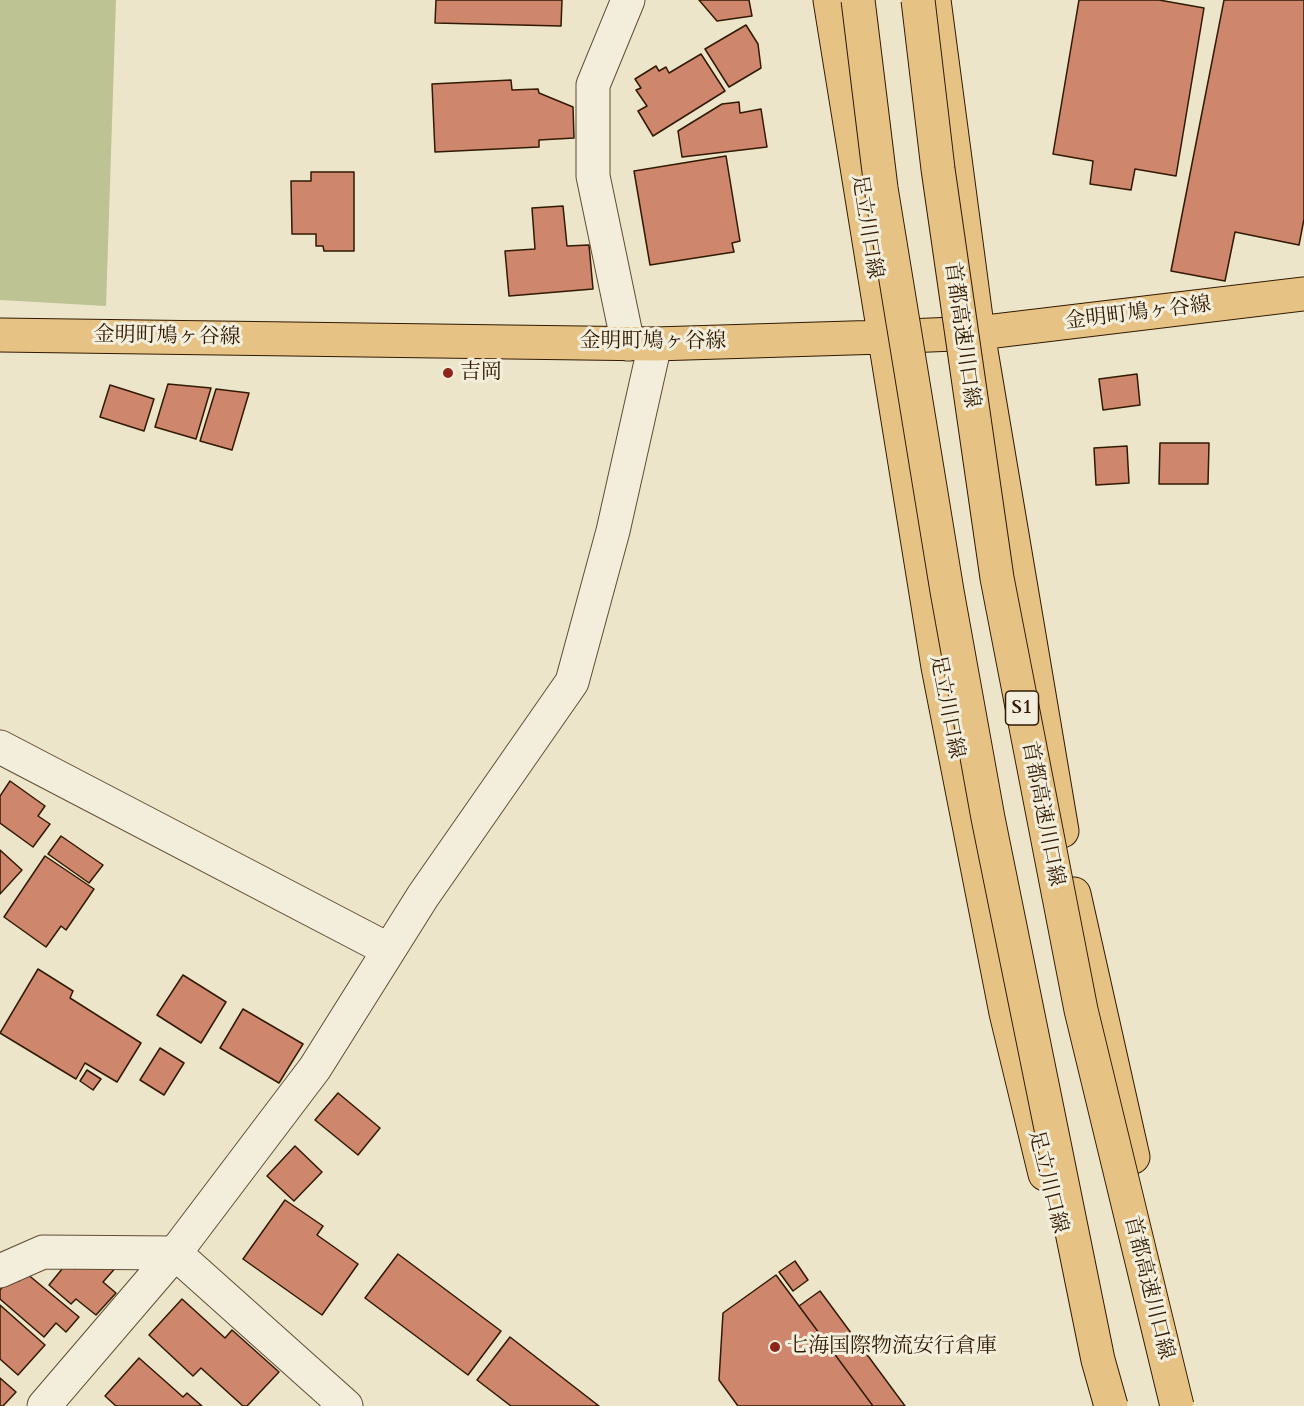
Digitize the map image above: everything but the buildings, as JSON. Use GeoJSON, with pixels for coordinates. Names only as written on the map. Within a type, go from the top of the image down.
{"type":"FeatureCollection","features":[{"type":"Feature","properties":{"kind":"main road","name":"首都高速川口線"},"geometry":{"type":"LineString","coordinates":[[918,0],[939,181],[997,578],[1081,1010],[1177,1406]]}},
{"type":"Feature","properties":{"kind":"main road"},"geometry":{"type":"LineString","coordinates":[[934,0],[978,333],[1068,867],[1142,1197],[1192,1406]]}},
{"type":"Feature","properties":{"kind":"main road"},"geometry":{"type":"LineString","coordinates":[[839,1],[881,188],[947,591],[986,807],[1098,1360],[1111,1406]]}},
{"type":"Feature","properties":{"kind":"main road","name":"足立川口線"},"geometry":{"type":"LineString","coordinates":[[839,1],[883,337],[938,667],[1004,1001],[1076,1300],[1086,1355],[1100,1406]]}},
{"type":"Feature","properties":{"kind":"main road","name":"金明町鳩ヶ谷線"},"geometry":{"type":"LineString","coordinates":[[0,335],[641,344],[883,337],[978,333],[1304,294]]}},
{"type":"Feature","properties":{"kind":"street"},"geometry":{"type":"LineString","coordinates":[[44,1406],[175,1252],[315,1068],[423,896],[572,682],[613,531],[641,344],[593,176],[593,85],[628,0]]}},
{"type":"Feature","properties":{"kind":"street"},"geometry":{"type":"LineString","coordinates":[[2,753],[389,950]]}},
{"type":"Feature","properties":{"kind":"street"},"geometry":{"type":"LineString","coordinates":[[0,1271],[43,1252],[175,1252],[346,1406]]}},
{"type":"Feature","properties":{"kind":"green space"},"geometry":{"type":"Polygon","coordinates":[[[0,0],[116,0],[106,306],[0,300],[0,0]]]}},
{"type":"Feature","properties":{"kind":"place","name":"吉岡"},"geometry":{"type":"Point","coordinates":[448,373]}},
{"type":"Feature","properties":{"kind":"place","name":"七海国際物流安行倉庫"},"geometry":{"type":"Point","coordinates":[775,1347]}}]}
